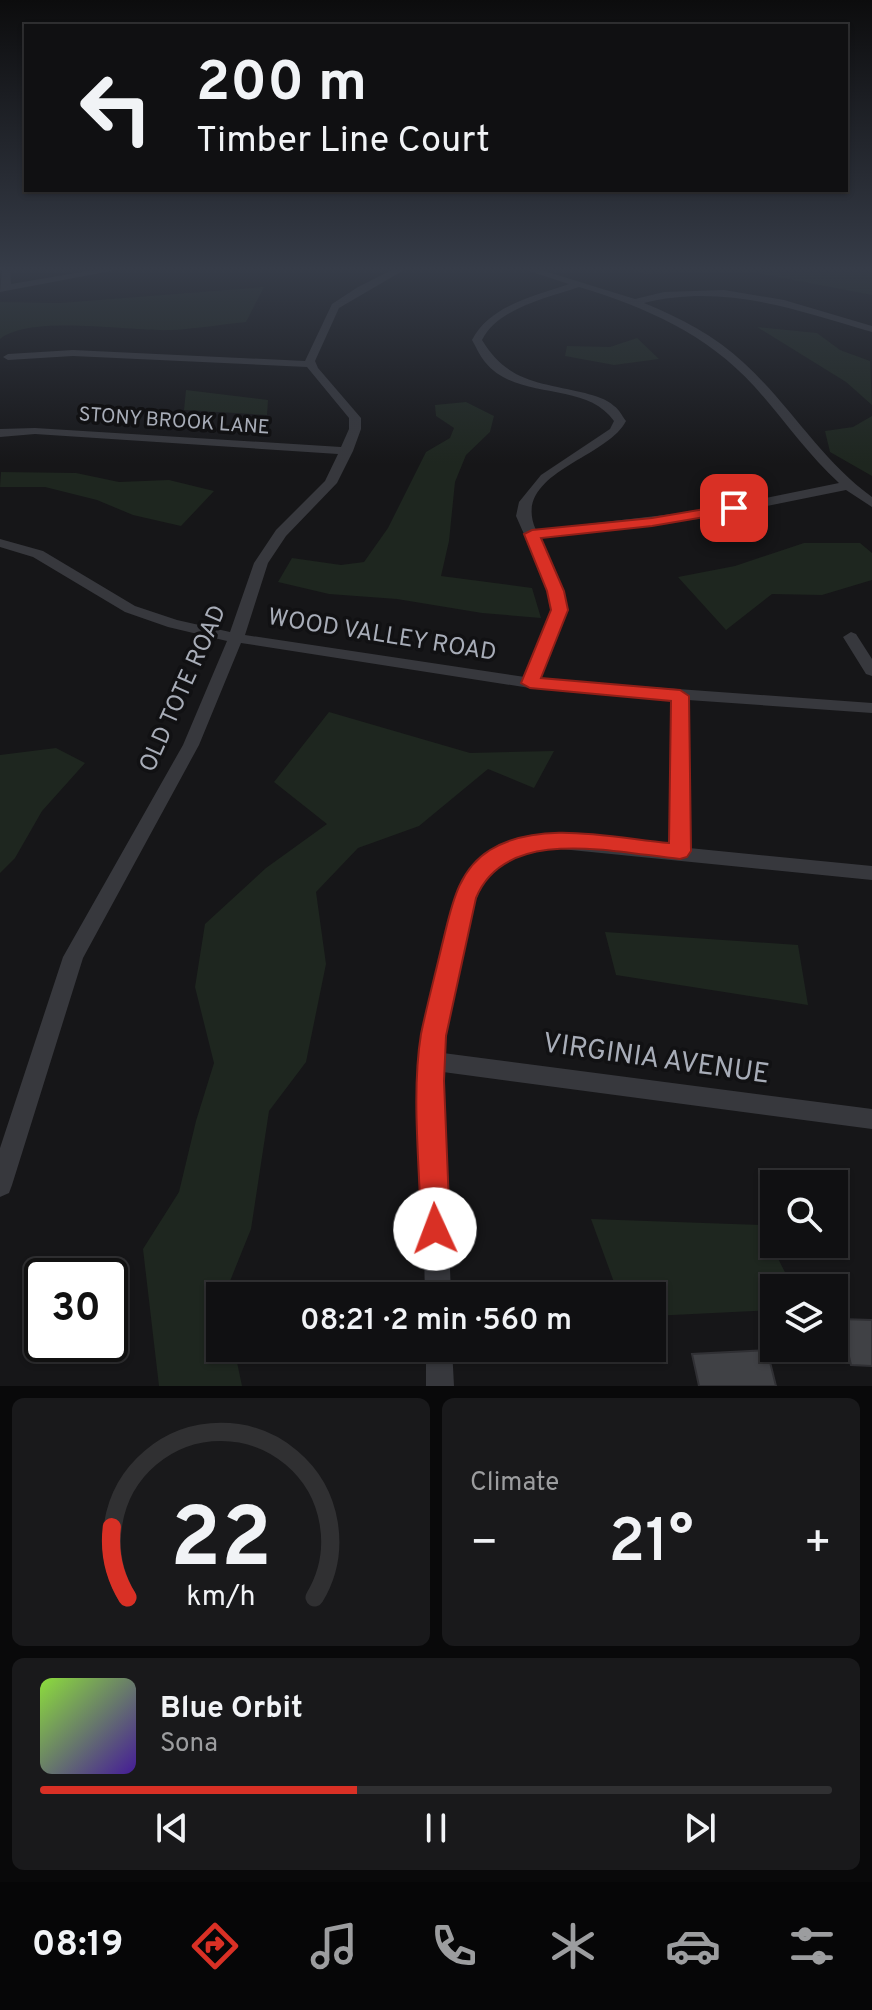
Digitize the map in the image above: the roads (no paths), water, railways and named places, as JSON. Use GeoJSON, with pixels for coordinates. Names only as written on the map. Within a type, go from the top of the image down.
{"type":"FeatureCollection","features":[{"type":"Feature","properties":{"kind":"street"},"geometry":{"type":"LineString","coordinates":[[8,357],[73,353],[311,364],[323,335]]}},
{"type":"Feature","properties":{"kind":"street"},"geometry":{"type":"LineString","coordinates":[[478,335],[483,357],[496,370],[526,383],[602,403],[615,411],[620,421],[615,431],[537,484],[523,505],[523,516],[556,591],[560,610],[530,683]]}},
{"type":"Feature","properties":{"kind":"street"},"geometry":{"type":"LineString","coordinates":[[700,335],[739,365],[845,486],[872,503]]}},
{"type":"Feature","properties":{"kind":"street","name":"OLD TOTE ROAD"},"geometry":{"type":"LineString","coordinates":[[0,1185],[73,957],[191,745],[236,638],[261,563],[281,533],[331,483],[347,451],[355,429],[355,418],[311,364]]}},
{"type":"Feature","properties":{"kind":"street","name":"STONY BROOK LANE"},"geometry":{"type":"LineString","coordinates":[[0,433],[35,431],[347,451]]}},
{"type":"Feature","properties":{"kind":"street"},"geometry":{"type":"LineString","coordinates":[[532,534],[707,514],[845,486]]}},
{"type":"Feature","properties":{"kind":"street","name":"WOOD VALLEY ROAD"},"geometry":{"type":"LineString","coordinates":[[0,543],[38,554],[130,609],[173,624],[236,638],[530,683],[872,708]]}},
{"type":"Feature","properties":{"kind":"street"},"geometry":{"type":"LineString","coordinates":[[851,637],[872,671]]}},
{"type":"Feature","properties":{"kind":"street"},"geometry":{"type":"LineString","coordinates":[[680,696],[680,851]]}},
{"type":"Feature","properties":{"kind":"street"},"geometry":{"type":"LineString","coordinates":[[438,1282],[433,1036],[465,898],[473,878],[484,866],[514,848],[551,841],[680,851],[872,873]]}},
{"type":"Feature","properties":{"kind":"street","name":"VIRGINIA AVENUE"},"geometry":{"type":"LineString","coordinates":[[432,1061],[872,1119]]}},
{"type":"Feature","properties":{"kind":"street"},"geometry":{"type":"LineString","coordinates":[[439,1362],[440,1386]]}}]}
